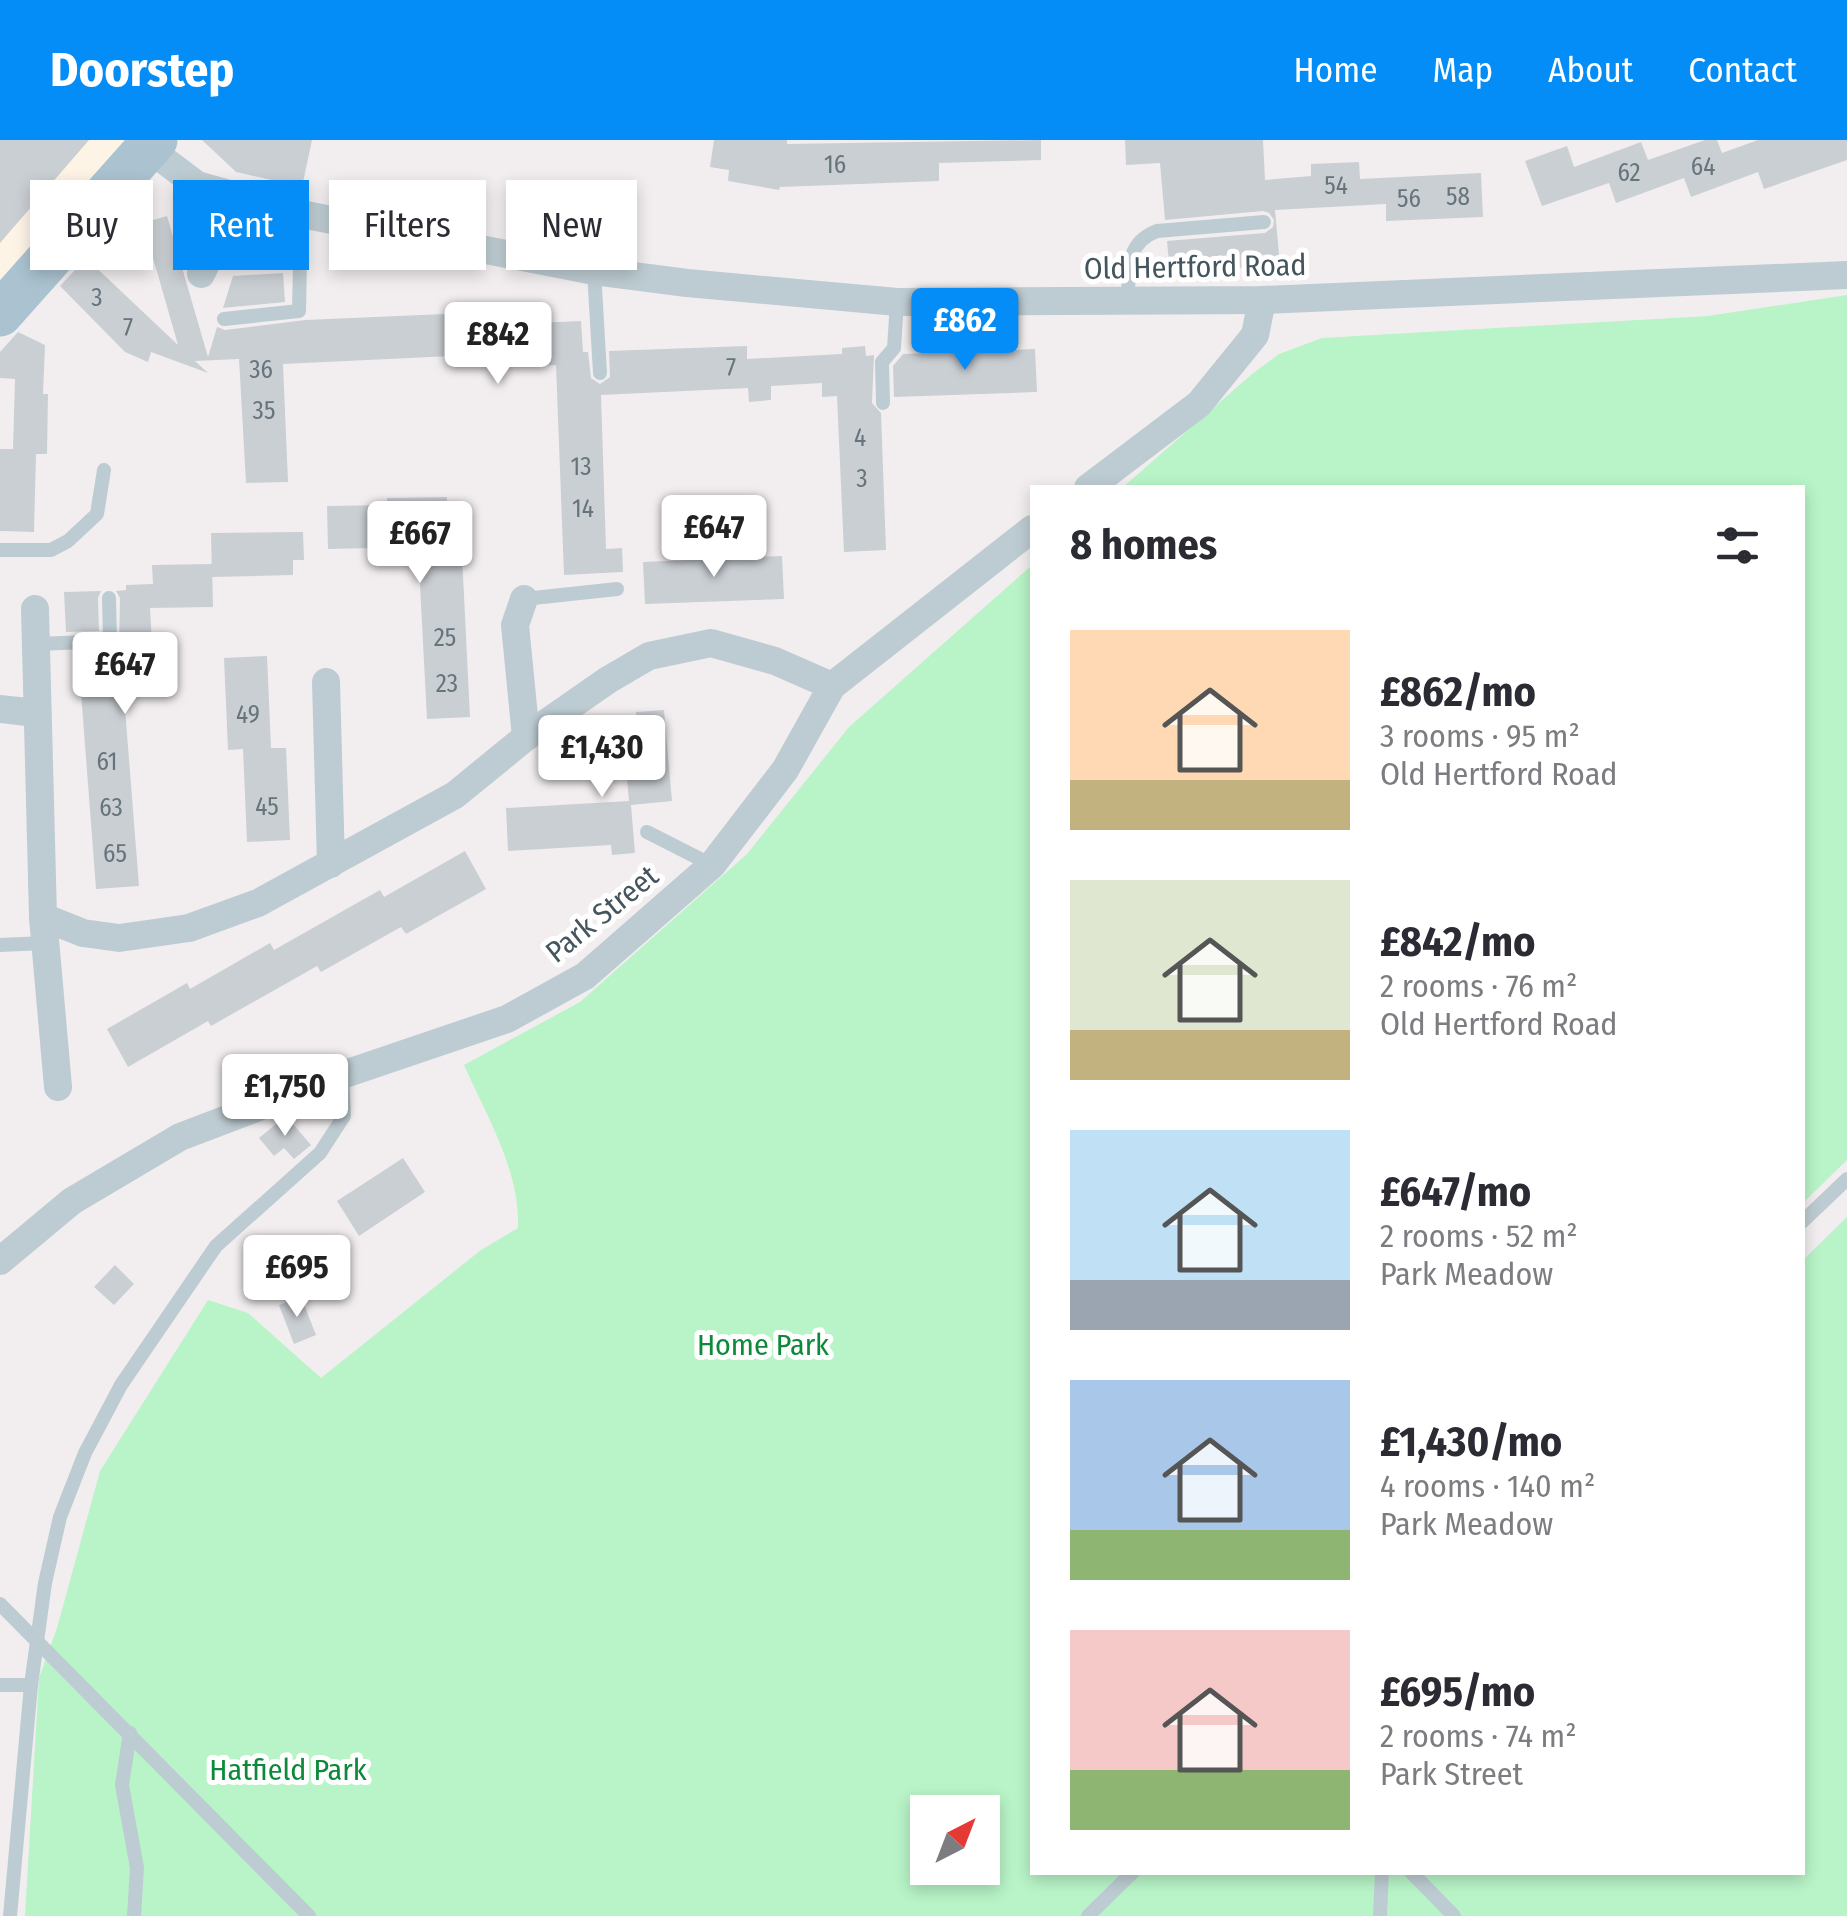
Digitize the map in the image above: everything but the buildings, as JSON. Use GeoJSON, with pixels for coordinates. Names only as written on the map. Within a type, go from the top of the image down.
{"type":"FeatureCollection","features":[{"type":"Feature","properties":{"kind":"main road"},"geometry":{"type":"LineString","coordinates":[[0,314],[152,144]]}},
{"type":"Feature","properties":{"kind":"street","name":"Old Hertford Road"},"geometry":{"type":"LineString","coordinates":[[152,144],[192,180]]}},
{"type":"Feature","properties":{"kind":"street","name":"Old Hertford Road"},"geometry":{"type":"LineString","coordinates":[[309,215],[594,271],[897,302],[1262,300],[1847,276]]}},
{"type":"Feature","properties":{"kind":"street"},"geometry":{"type":"LineString","coordinates":[[202,274],[204,270]]}},
{"type":"Feature","properties":{"kind":"street"},"geometry":{"type":"LineString","coordinates":[[1092,485],[1200,404],[1255,335],[1262,300]]}},
{"type":"Feature","properties":{"kind":"street","name":"Park Street"},"geometry":{"type":"LineString","coordinates":[[0,1261],[72,1201],[180,1137],[507,1018],[585,976],[712,865],[785,770],[832,686],[1030,531]]}},
{"type":"Feature","properties":{"kind":"street"},"geometry":{"type":"LineString","coordinates":[[524,600],[514,625],[526,738]]}},
{"type":"Feature","properties":{"kind":"street"},"geometry":{"type":"LineString","coordinates":[[35,610],[43,930],[58,1087]]}},
{"type":"Feature","properties":{"kind":"street"},"geometry":{"type":"LineString","coordinates":[[43,930],[120,938],[156,935],[189,928],[258,903],[455,796],[526,738],[649,656],[711,642],[775,661],[832,686]]}},
{"type":"Feature","properties":{"kind":"street"},"geometry":{"type":"LineString","coordinates":[[326,682],[331,864]]}},
{"type":"Feature","properties":{"kind":"street"},"geometry":{"type":"LineString","coordinates":[[0,708],[36,713]]}},
{"type":"Feature","properties":{"kind":"lane"},"geometry":{"type":"LineString","coordinates":[[1128,301],[1129,261],[1143,236],[1157,231],[1264,222]]}},
{"type":"Feature","properties":{"kind":"lane"},"geometry":{"type":"LineString","coordinates":[[224,318],[299,311],[300,270]]}},
{"type":"Feature","properties":{"kind":"lane"},"geometry":{"type":"LineString","coordinates":[[594,271],[600,373]]}},
{"type":"Feature","properties":{"kind":"lane"},"geometry":{"type":"LineString","coordinates":[[883,403],[882,362],[894,348],[897,302]]}},
{"type":"Feature","properties":{"kind":"lane"},"geometry":{"type":"LineString","coordinates":[[0,550],[51,550],[68,542],[97,514],[104,470]]}},
{"type":"Feature","properties":{"kind":"lane"},"geometry":{"type":"LineString","coordinates":[[524,600],[617,588]]}},
{"type":"Feature","properties":{"kind":"lane"},"geometry":{"type":"LineString","coordinates":[[38,644],[110,641],[108,598]]}},
{"type":"Feature","properties":{"kind":"lane"},"geometry":{"type":"LineString","coordinates":[[647,832],[712,865]]}},
{"type":"Feature","properties":{"kind":"lane"},"geometry":{"type":"LineString","coordinates":[[0,945],[43,930]]}},
{"type":"Feature","properties":{"kind":"lane"},"geometry":{"type":"LineString","coordinates":[[10,1916],[32,1685],[45,1583],[60,1517],[85,1454],[121,1385],[216,1246],[320,1153],[344,1116],[342,1075]]}},
{"type":"Feature","properties":{"kind":"lane"},"geometry":{"type":"LineString","coordinates":[[1805,1219],[1847,1179]]}},
{"type":"Feature","properties":{"kind":"lane"},"geometry":{"type":"LineString","coordinates":[[0,1604],[309,1916]]}},
{"type":"Feature","properties":{"kind":"lane"},"geometry":{"type":"LineString","coordinates":[[0,1685],[32,1685]]}},
{"type":"Feature","properties":{"kind":"lane"},"geometry":{"type":"LineString","coordinates":[[130,1734],[122,1785],[137,1868],[134,1916]]}},
{"type":"Feature","properties":{"kind":"lane"},"geometry":{"type":"LineString","coordinates":[[1088,1916],[1130,1875]]}},
{"type":"Feature","properties":{"kind":"lane"},"geometry":{"type":"LineString","coordinates":[[1380,1916],[1382,1875]]}},
{"type":"Feature","properties":{"kind":"lane"},"geometry":{"type":"LineString","coordinates":[[1413,1875],[1454,1916]]}},
{"type":"Feature","properties":{"kind":"shaded area"},"geometry":{"type":"Polygon","coordinates":[[[0,140],[143,140],[106,180],[30,180],[30,262],[0,295],[0,140]]]}},
{"type":"Feature","properties":{"kind":"green space"},"geometry":{"type":"Polygon","coordinates":[[[1847,295],[1847,1160],[1805,1201],[1805,485],[1125,485],[1252,374],[1279,354],[1322,338],[1708,316],[1847,295]]]}},
{"type":"Feature","properties":{"kind":"green space","name":"Home Park"},"geometry":{"type":"Polygon","coordinates":[[[1030,567],[1030,1875],[1805,1875],[1805,1258],[1847,1217],[1847,1916],[25,1916],[39,1678],[57,1628],[100,1471],[208,1300],[248,1313],[321,1378],[481,1250],[518,1228],[508,1165],[464,1065],[580,1002],[747,854],[849,727],[1030,567]]]}},
{"type":"Feature","properties":{"kind":"park label","name":"Hatfield Park"},"geometry":{"type":"Point","coordinates":[288,1770]}}]}
